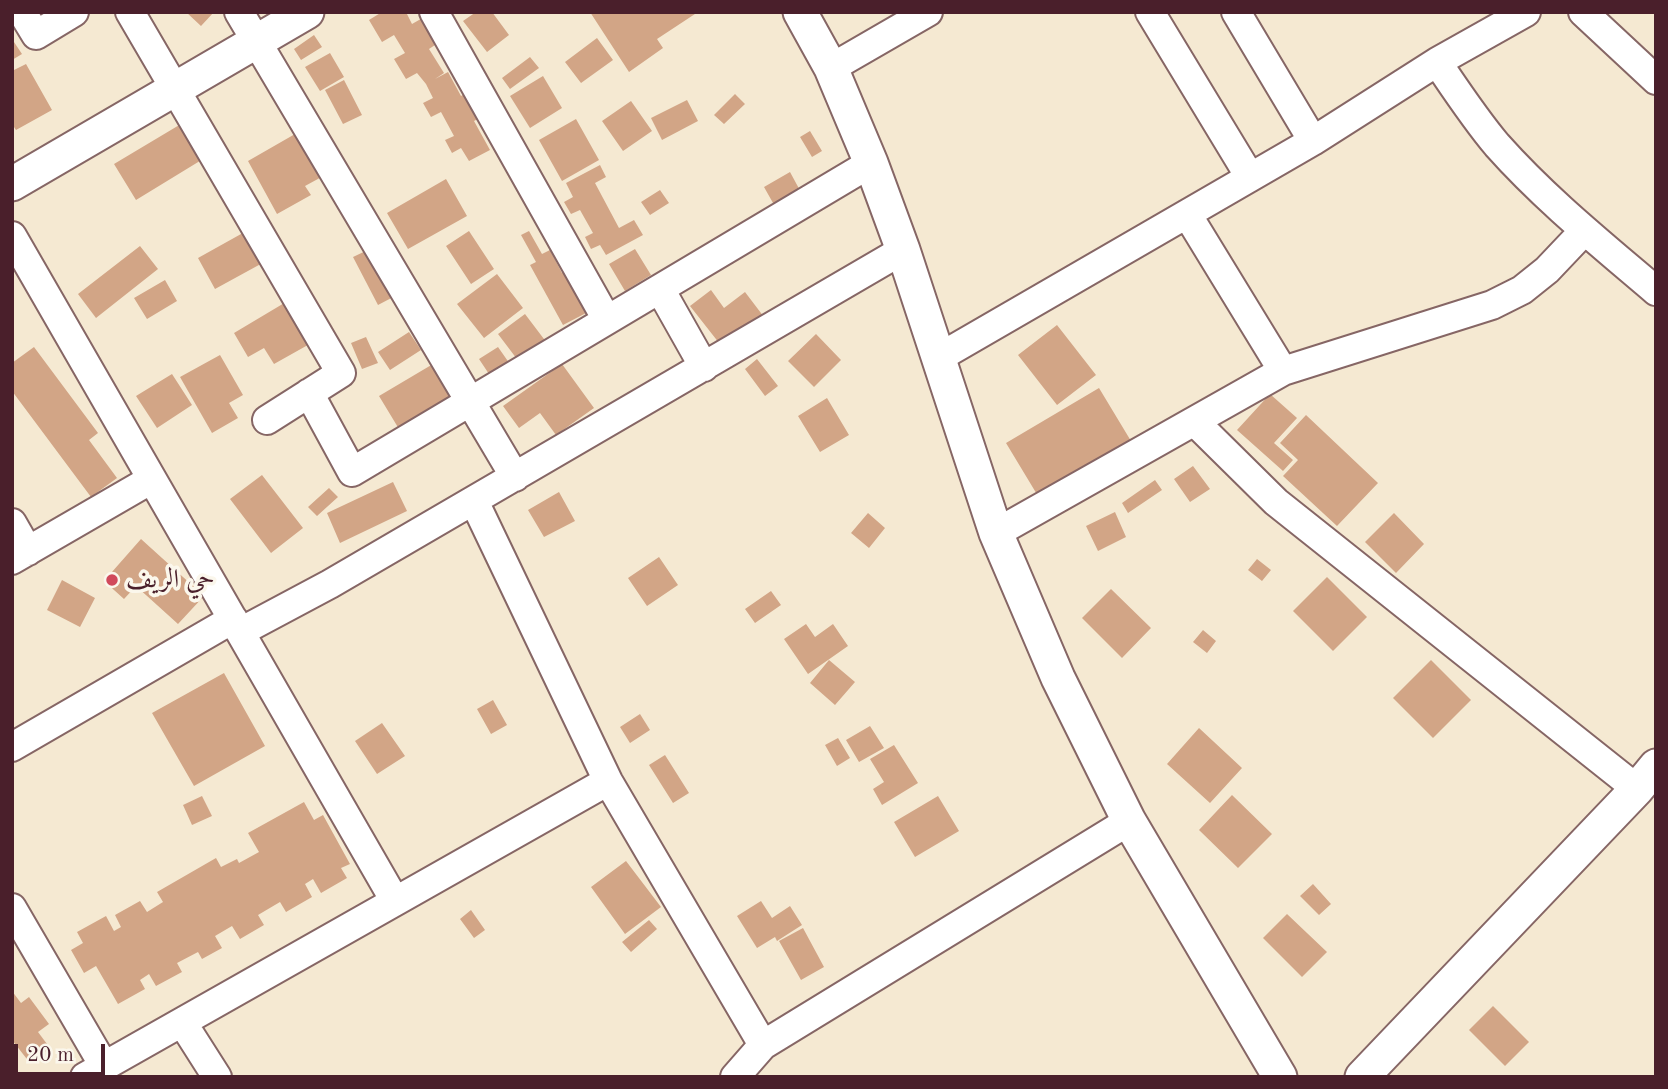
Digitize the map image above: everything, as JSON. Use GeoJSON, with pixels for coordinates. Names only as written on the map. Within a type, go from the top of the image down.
{"type":"FeatureCollection","features":[{"type":"Feature","properties":{"kind":"street"},"geometry":{"type":"LineString","coordinates":[[22,12],[36,35],[74,12]]}},
{"type":"Feature","properties":{"kind":"street"},"geometry":{"type":"LineString","coordinates":[[130,12],[341,373],[267,420]]}},
{"type":"Feature","properties":{"kind":"street"},"geometry":{"type":"LineString","coordinates":[[239,12],[515,477]]}},
{"type":"Feature","properties":{"kind":"street"},"geometry":{"type":"LineString","coordinates":[[12,184],[307,12]]}},
{"type":"Feature","properties":{"kind":"street"},"geometry":{"type":"LineString","coordinates":[[434,12],[607,320]]}},
{"type":"Feature","properties":{"kind":"street"},"geometry":{"type":"LineString","coordinates":[[800,12],[831,68],[871,163],[903,250],[996,533],[1059,678],[1129,821],[1280,1077]]}},
{"type":"Feature","properties":{"kind":"street"},"geometry":{"type":"LineString","coordinates":[[831,68],[928,12]]}},
{"type":"Feature","properties":{"kind":"street"},"geometry":{"type":"LineString","coordinates":[[1150,12],[1250,177]]}},
{"type":"Feature","properties":{"kind":"street"},"geometry":{"type":"LineString","coordinates":[[1236,12],[1313,141]]}},
{"type":"Feature","properties":{"kind":"street"},"geometry":{"type":"LineString","coordinates":[[938,358],[1313,141],[1437,62],[1527,12]]}},
{"type":"Feature","properties":{"kind":"street"},"geometry":{"type":"LineString","coordinates":[[1583,12],[1656,80]]}},
{"type":"Feature","properties":{"kind":"street"},"geometry":{"type":"LineString","coordinates":[[1437,62],[1496,144],[1534,184],[1656,291]]}},
{"type":"Feature","properties":{"kind":"street"},"geometry":{"type":"LineString","coordinates":[[309,393],[352,472],[871,163]]}},
{"type":"Feature","properties":{"kind":"street"},"geometry":{"type":"LineString","coordinates":[[1187,214],[1283,371]]}},
{"type":"Feature","properties":{"kind":"street"},"geometry":{"type":"LineString","coordinates":[[996,533],[1283,371],[1492,305],[1522,290],[1547,270],[1584,230]]}},
{"type":"Feature","properties":{"kind":"street"},"geometry":{"type":"LineString","coordinates":[[12,236],[395,901]]}},
{"type":"Feature","properties":{"kind":"street"},"geometry":{"type":"LineString","coordinates":[[12,747],[237,626],[330,584],[903,250]]}},
{"type":"Feature","properties":{"kind":"street"},"geometry":{"type":"LineString","coordinates":[[660,289],[704,367]]}},
{"type":"Feature","properties":{"kind":"street"},"geometry":{"type":"LineString","coordinates":[[1195,422],[1276,502],[1646,778],[1362,1077]]}},
{"type":"Feature","properties":{"kind":"street"},"geometry":{"type":"LineString","coordinates":[[12,523],[20,556],[152,479]]}},
{"type":"Feature","properties":{"kind":"street"},"geometry":{"type":"LineString","coordinates":[[474,501],[608,781],[763,1045]]}},
{"type":"Feature","properties":{"kind":"street"},"geometry":{"type":"LineString","coordinates":[[12,908],[94,1071],[608,781]]}},
{"type":"Feature","properties":{"kind":"street"},"geometry":{"type":"LineString","coordinates":[[735,1077],[763,1045],[1129,821]]}},
{"type":"Feature","properties":{"kind":"street"},"geometry":{"type":"LineString","coordinates":[[182,1021],[217,1077]]}},
{"type":"Feature","properties":{"kind":"building"},"geometry":{"type":"Polygon","coordinates":[[[186,12],[214,12],[201,26],[186,12]]]}},
{"type":"Feature","properties":{"kind":"building"},"geometry":{"type":"Polygon","coordinates":[[[382,12],[406,12],[412,24],[426,16],[441,41],[429,49],[444,73],[435,79],[448,72],[461,96],[473,89],[487,114],[474,121],[490,150],[469,161],[461,148],[452,153],[445,140],[454,136],[441,112],[431,117],[423,103],[433,98],[426,84],[417,73],[406,79],[394,59],[405,53],[394,35],[382,42],[369,20],[382,12]]]}},
{"type":"Feature","properties":{"kind":"building"},"geometry":{"type":"Polygon","coordinates":[[[476,12],[492,12],[509,35],[487,52],[463,21],[476,12]]]}},
{"type":"Feature","properties":{"kind":"building"},"geometry":{"type":"Polygon","coordinates":[[[590,12],[698,12],[657,39],[663,48],[629,72],[590,12]]]}},
{"type":"Feature","properties":{"kind":"building"},"geometry":{"type":"Polygon","coordinates":[[[314,35],[322,47],[301,60],[294,49],[314,35]]]}},
{"type":"Feature","properties":{"kind":"building"},"geometry":{"type":"Polygon","coordinates":[[[597,38],[613,60],[581,83],[565,62],[597,38]]]}},
{"type":"Feature","properties":{"kind":"building"},"geometry":{"type":"Polygon","coordinates":[[[12,39],[22,54],[12,60],[12,39]]]}},
{"type":"Feature","properties":{"kind":"building"},"geometry":{"type":"Polygon","coordinates":[[[330,53],[344,77],[320,91],[305,67],[330,53]]]}},
{"type":"Feature","properties":{"kind":"building"},"geometry":{"type":"Polygon","coordinates":[[[530,57],[539,68],[510,89],[502,78],[530,57]]]}},
{"type":"Feature","properties":{"kind":"building"},"geometry":{"type":"Polygon","coordinates":[[[26,64],[52,110],[16,130],[12,124],[12,71],[26,64]]]}},
{"type":"Feature","properties":{"kind":"building"},"geometry":{"type":"Polygon","coordinates":[[[543,76],[562,108],[530,128],[510,96],[543,76]]]}},
{"type":"Feature","properties":{"kind":"building"},"geometry":{"type":"Polygon","coordinates":[[[344,80],[362,115],[343,124],[325,90],[344,80]]]}},
{"type":"Feature","properties":{"kind":"building"},"geometry":{"type":"Polygon","coordinates":[[[735,94],[745,104],[724,124],[714,115],[735,94]]]}},
{"type":"Feature","properties":{"kind":"building"},"geometry":{"type":"Polygon","coordinates":[[[687,100],[698,121],[662,140],[651,118],[687,100]]]}},
{"type":"Feature","properties":{"kind":"building"},"geometry":{"type":"Polygon","coordinates":[[[631,101],[652,131],[623,151],[602,121],[631,101]]]}},
{"type":"Feature","properties":{"kind":"building"},"geometry":{"type":"Polygon","coordinates":[[[576,119],[599,160],[562,181],[539,140],[576,119]]]}},
{"type":"Feature","properties":{"kind":"building"},"geometry":{"type":"Polygon","coordinates":[[[186,121],[208,156],[136,200],[114,164],[186,121]]]}},
{"type":"Feature","properties":{"kind":"building"},"geometry":{"type":"Polygon","coordinates":[[[302,130],[327,174],[305,186],[311,195],[277,214],[248,161],[302,130]]]}},
{"type":"Feature","properties":{"kind":"building"},"geometry":{"type":"Polygon","coordinates":[[[810,131],[822,151],[812,157],[800,137],[810,131]]]}},
{"type":"Feature","properties":{"kind":"building"},"geometry":{"type":"Polygon","coordinates":[[[600,165],[606,177],[595,183],[619,228],[634,220],[643,235],[606,255],[600,245],[591,249],[585,237],[593,233],[580,210],[571,214],[564,202],[573,197],[566,183],[600,165]]]}},
{"type":"Feature","properties":{"kind":"building"},"geometry":{"type":"Polygon","coordinates":[[[790,172],[803,196],[777,210],[764,187],[790,172]]]}},
{"type":"Feature","properties":{"kind":"building"},"geometry":{"type":"Polygon","coordinates":[[[446,179],[467,216],[408,249],[387,213],[446,179]]]}},
{"type":"Feature","properties":{"kind":"building"},"geometry":{"type":"Polygon","coordinates":[[[660,190],[669,203],[650,215],[641,202],[660,190]]]}},
{"type":"Feature","properties":{"kind":"building"},"geometry":{"type":"Polygon","coordinates":[[[250,229],[268,260],[215,289],[198,258],[250,229]]]}},
{"type":"Feature","properties":{"kind":"building"},"geometry":{"type":"Polygon","coordinates":[[[469,231],[494,269],[471,284],[446,246],[469,231]]]}},
{"type":"Feature","properties":{"kind":"building"},"geometry":{"type":"Polygon","coordinates":[[[529,231],[542,254],[550,250],[562,273],[566,270],[588,312],[563,325],[530,265],[536,262],[521,235],[529,231]]]}},
{"type":"Feature","properties":{"kind":"building"},"geometry":{"type":"Polygon","coordinates":[[[140,246],[158,269],[96,318],[78,294],[140,246]]]}},
{"type":"Feature","properties":{"kind":"building"},"geometry":{"type":"Polygon","coordinates":[[[372,248],[397,295],[378,305],[353,257],[372,248]]]}},
{"type":"Feature","properties":{"kind":"building"},"geometry":{"type":"Polygon","coordinates":[[[635,249],[651,275],[625,291],[609,264],[635,249]]]}},
{"type":"Feature","properties":{"kind":"building"},"geometry":{"type":"Polygon","coordinates":[[[497,274],[523,308],[484,338],[457,304],[497,274]]]}},
{"type":"Feature","properties":{"kind":"building"},"geometry":{"type":"Polygon","coordinates":[[[165,280],[177,301],[147,319],[134,298],[165,280]]]}},
{"type":"Feature","properties":{"kind":"building"},"geometry":{"type":"Polygon","coordinates":[[[711,290],[724,308],[745,292],[764,317],[723,348],[690,306],[711,290]]]}},
{"type":"Feature","properties":{"kind":"building"},"geometry":{"type":"Polygon","coordinates":[[[291,299],[315,341],[274,364],[264,348],[248,357],[234,333],[291,299]]]}},
{"type":"Feature","properties":{"kind":"building"},"geometry":{"type":"Polygon","coordinates":[[[525,314],[550,347],[523,367],[498,334],[525,314]]]}},
{"type":"Feature","properties":{"kind":"building"},"geometry":{"type":"Polygon","coordinates":[[[1057,325],[1096,375],[1057,405],[1018,355],[1057,325]]]}},
{"type":"Feature","properties":{"kind":"building"},"geometry":{"type":"Polygon","coordinates":[[[409,332],[421,350],[390,370],[378,352],[409,332]]]}},
{"type":"Feature","properties":{"kind":"building"},"geometry":{"type":"Polygon","coordinates":[[[816,334],[841,360],[814,387],[788,361],[816,334]]]}},
{"type":"Feature","properties":{"kind":"building"},"geometry":{"type":"Polygon","coordinates":[[[366,337],[378,363],[362,369],[351,343],[366,337]]]}},
{"type":"Feature","properties":{"kind":"building"},"geometry":{"type":"Polygon","coordinates":[[[34,347],[98,433],[89,440],[117,478],[91,497],[12,391],[12,363],[34,347]]]}},
{"type":"Feature","properties":{"kind":"building"},"geometry":{"type":"Polygon","coordinates":[[[498,347],[512,367],[493,380],[479,359],[498,347]]]}},
{"type":"Feature","properties":{"kind":"building"},"geometry":{"type":"Polygon","coordinates":[[[220,355],[243,395],[229,403],[238,418],[212,433],[180,377],[220,355]]]}},
{"type":"Feature","properties":{"kind":"building"},"geometry":{"type":"Polygon","coordinates":[[[757,359],[778,386],[765,396],[745,369],[757,359]]]}},
{"type":"Feature","properties":{"kind":"building"},"geometry":{"type":"Polygon","coordinates":[[[433,364],[453,397],[399,429],[379,396],[433,364]]]}},
{"type":"Feature","properties":{"kind":"building"},"geometry":{"type":"Polygon","coordinates":[[[562,364],[594,408],[556,435],[540,413],[519,428],[503,406],[562,364]]]}},
{"type":"Feature","properties":{"kind":"building"},"geometry":{"type":"Polygon","coordinates":[[[172,374],[192,405],[157,428],[136,396],[172,374]]]}},
{"type":"Feature","properties":{"kind":"building"},"geometry":{"type":"Polygon","coordinates":[[[1099,388],[1134,446],[1041,501],[1006,443],[1099,388]]]}},
{"type":"Feature","properties":{"kind":"building"},"geometry":{"type":"Polygon","coordinates":[[[1270,394],[1297,418],[1274,443],[1293,460],[1283,471],[1237,430],[1270,394]]]}},
{"type":"Feature","properties":{"kind":"building"},"geometry":{"type":"Polygon","coordinates":[[[827,398],[849,435],[820,452],[798,416],[827,398]]]}},
{"type":"Feature","properties":{"kind":"building"},"geometry":{"type":"Polygon","coordinates":[[[1306,415],[1378,483],[1337,526],[1283,476],[1298,460],[1280,443],[1306,415]]]}},
{"type":"Feature","properties":{"kind":"building"},"geometry":{"type":"Polygon","coordinates":[[[1193,466],[1210,489],[1190,502],[1174,479],[1193,466]]]}},
{"type":"Feature","properties":{"kind":"building"},"geometry":{"type":"Polygon","coordinates":[[[262,475],[303,528],[271,553],[230,499],[262,475]]]}},
{"type":"Feature","properties":{"kind":"building"},"geometry":{"type":"Polygon","coordinates":[[[1155,480],[1162,490],[1128,513],[1122,503],[1155,480]]]}},
{"type":"Feature","properties":{"kind":"building"},"geometry":{"type":"Polygon","coordinates":[[[393,482],[407,511],[340,543],[327,513],[393,482]]]}},
{"type":"Feature","properties":{"kind":"building"},"geometry":{"type":"Polygon","coordinates":[[[329,488],[338,497],[317,516],[308,507],[329,488]]]}},
{"type":"Feature","properties":{"kind":"building"},"geometry":{"type":"Polygon","coordinates":[[[559,492],[575,521],[544,537],[528,510],[559,492]]]}},
{"type":"Feature","properties":{"kind":"building"},"geometry":{"type":"Polygon","coordinates":[[[1115,512],[1126,537],[1098,551],[1086,526],[1115,512]]]}},
{"type":"Feature","properties":{"kind":"building"},"geometry":{"type":"Polygon","coordinates":[[[868,513],[885,528],[869,548],[851,533],[868,513]]]}},
{"type":"Feature","properties":{"kind":"building"},"geometry":{"type":"Polygon","coordinates":[[[1394,513],[1424,544],[1396,573],[1365,542],[1394,513]]]}},
{"type":"Feature","properties":{"kind":"building"},"geometry":{"type":"Polygon","coordinates":[[[141,539],[204,596],[178,624],[136,586],[124,599],[104,581],[141,539]]]}},
{"type":"Feature","properties":{"kind":"building"},"geometry":{"type":"Polygon","coordinates":[[[659,557],[678,585],[647,606],[628,578],[659,557]]]}},
{"type":"Feature","properties":{"kind":"building"},"geometry":{"type":"Polygon","coordinates":[[[1257,559],[1271,570],[1262,581],[1248,570],[1257,559]]]}},
{"type":"Feature","properties":{"kind":"building"},"geometry":{"type":"Polygon","coordinates":[[[1327,577],[1367,617],[1333,651],[1293,611],[1327,577]]]}},
{"type":"Feature","properties":{"kind":"building"},"geometry":{"type":"Polygon","coordinates":[[[62,580],[95,598],[80,627],[47,610],[62,580]]]}},
{"type":"Feature","properties":{"kind":"building"},"geometry":{"type":"Polygon","coordinates":[[[1111,589],[1151,628],[1122,658],[1082,618],[1111,589]]]}},
{"type":"Feature","properties":{"kind":"building"},"geometry":{"type":"Polygon","coordinates":[[[771,591],[781,605],[755,623],[745,609],[771,591]]]}},
{"type":"Feature","properties":{"kind":"building"},"geometry":{"type":"Polygon","coordinates":[[[806,624],[815,637],[833,624],[848,646],[808,674],[784,639],[806,624]]]}},
{"type":"Feature","properties":{"kind":"building"},"geometry":{"type":"Polygon","coordinates":[[[1203,630],[1216,641],[1207,653],[1193,642],[1203,630]]]}},
{"type":"Feature","properties":{"kind":"building"},"geometry":{"type":"Polygon","coordinates":[[[829,660],[855,682],[835,705],[810,683],[829,660]]]}},
{"type":"Feature","properties":{"kind":"building"},"geometry":{"type":"Polygon","coordinates":[[[1431,660],[1471,700],[1433,738],[1393,698],[1431,660]]]}},
{"type":"Feature","properties":{"kind":"building"},"geometry":{"type":"Polygon","coordinates":[[[224,673],[265,746],[194,786],[152,713],[224,673]]]}},
{"type":"Feature","properties":{"kind":"building"},"geometry":{"type":"Polygon","coordinates":[[[493,700],[507,725],[491,734],[477,709],[493,700]]]}},
{"type":"Feature","properties":{"kind":"building"},"geometry":{"type":"Polygon","coordinates":[[[640,714],[650,730],[630,743],[620,727],[640,714]]]}},
{"type":"Feature","properties":{"kind":"building"},"geometry":{"type":"Polygon","coordinates":[[[382,723],[405,756],[377,774],[355,741],[382,723]]]}},
{"type":"Feature","properties":{"kind":"building"},"geometry":{"type":"Polygon","coordinates":[[[870,726],[884,748],[859,762],[846,740],[870,726]]]}},
{"type":"Feature","properties":{"kind":"building"},"geometry":{"type":"Polygon","coordinates":[[[1199,728],[1242,768],[1210,803],[1167,764],[1199,728]]]}},
{"type":"Feature","properties":{"kind":"building"},"geometry":{"type":"Polygon","coordinates":[[[838,738],[850,758],[837,766],[825,745],[838,738]]]}},
{"type":"Feature","properties":{"kind":"building"},"geometry":{"type":"Polygon","coordinates":[[[894,745],[918,783],[882,805],[873,789],[884,782],[870,759],[894,745]]]}},
{"type":"Feature","properties":{"kind":"building"},"geometry":{"type":"Polygon","coordinates":[[[665,755],[689,793],[673,803],[649,765],[665,755]]]}},
{"type":"Feature","properties":{"kind":"building"},"geometry":{"type":"Polygon","coordinates":[[[1232,795],[1272,834],[1238,868],[1199,830],[1232,795]]]}},
{"type":"Feature","properties":{"kind":"building"},"geometry":{"type":"Polygon","coordinates":[[[202,796],[212,816],[192,825],[183,805],[202,796]]]}},
{"type":"Feature","properties":{"kind":"building"},"geometry":{"type":"Polygon","coordinates":[[[938,796],[959,831],[915,857],[894,822],[938,796]]]}},
{"type":"Feature","properties":{"kind":"building"},"geometry":{"type":"Polygon","coordinates":[[[304,802],[314,820],[323,815],[350,864],[341,868],[347,878],[321,893],[313,879],[305,884],[312,897],[286,912],[280,902],[258,915],[264,925],[240,939],[232,926],[215,936],[222,948],[202,959],[198,952],[177,963],[182,972],[156,986],[149,974],[140,980],[145,989],[118,1004],[96,966],[84,973],[71,950],[83,943],[77,932],[106,916],[114,931],[121,927],[115,915],[140,901],[147,912],[163,902],[157,892],[216,858],[221,867],[237,859],[239,863],[259,852],[248,833],[304,802]]]}},
{"type":"Feature","properties":{"kind":"building"},"geometry":{"type":"Polygon","coordinates":[[[626,861],[661,907],[625,934],[591,887],[626,861]]]}},
{"type":"Feature","properties":{"kind":"building"},"geometry":{"type":"Polygon","coordinates":[[[1313,884],[1331,904],[1319,915],[1300,896],[1313,884]]]}},
{"type":"Feature","properties":{"kind":"building"},"geometry":{"type":"Polygon","coordinates":[[[761,901],[772,918],[790,906],[802,925],[777,941],[775,937],[757,948],[737,916],[761,901]]]}},
{"type":"Feature","properties":{"kind":"building"},"geometry":{"type":"Polygon","coordinates":[[[471,910],[485,930],[474,938],[460,919],[471,910]]]}},
{"type":"Feature","properties":{"kind":"building"},"geometry":{"type":"Polygon","coordinates":[[[1287,914],[1327,952],[1302,977],[1263,938],[1287,914]]]}},
{"type":"Feature","properties":{"kind":"building"},"geometry":{"type":"Polygon","coordinates":[[[649,920],[657,929],[631,952],[622,942],[649,920]]]}},
{"type":"Feature","properties":{"kind":"building"},"geometry":{"type":"Polygon","coordinates":[[[803,928],[824,967],[801,980],[779,941],[803,928]]]}},
{"type":"Feature","properties":{"kind":"building"},"geometry":{"type":"Polygon","coordinates":[[[12,991],[21,1003],[29,997],[49,1024],[38,1032],[50,1048],[30,1063],[12,1040],[12,991]]]}},
{"type":"Feature","properties":{"kind":"building"},"geometry":{"type":"Polygon","coordinates":[[[1493,1006],[1529,1042],[1505,1066],[1469,1030],[1493,1006]]]}},
{"type":"Feature","properties":{"kind":"place","name":"حي الريف"},"geometry":{"type":"Point","coordinates":[112,580]}}]}
